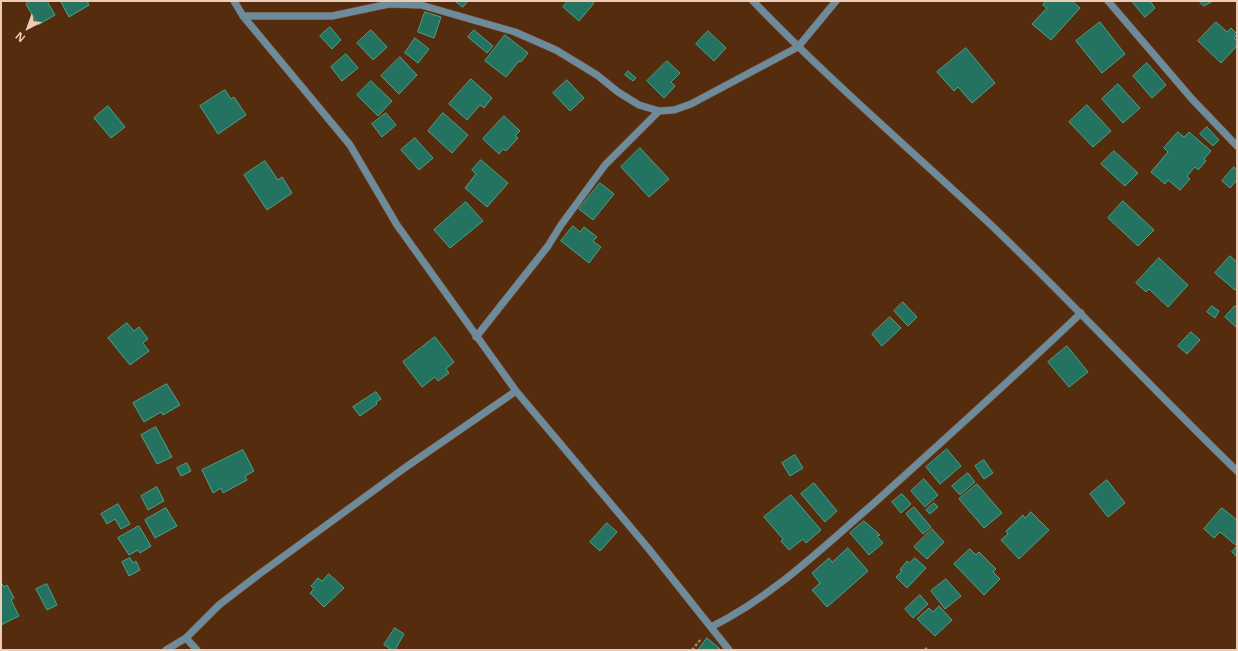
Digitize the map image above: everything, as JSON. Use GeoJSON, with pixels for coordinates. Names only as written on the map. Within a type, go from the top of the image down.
{"type":"FeatureCollection","features":[{"type":"Feature","properties":{"kind":"street"},"geometry":{"type":"LineString","coordinates":[[234,1],[243,16],[350,146],[397,225],[516,391],[643,542],[729,650]]}},
{"type":"Feature","properties":{"kind":"street"},"geometry":{"type":"LineString","coordinates":[[753,1],[798,47],[942,179],[1081,313],[1237,471]]}},
{"type":"Feature","properties":{"kind":"street"},"geometry":{"type":"LineString","coordinates":[[243,16],[332,16],[389,4],[421,5],[522,35],[556,50],[597,75],[618,92],[639,105],[659,111],[674,110],[691,104],[798,47],[836,1]]}},
{"type":"Feature","properties":{"kind":"street"},"geometry":{"type":"LineString","coordinates":[[1108,1],[1192,99],[1237,146]]}},
{"type":"Feature","properties":{"kind":"street"},"geometry":{"type":"LineString","coordinates":[[476,337],[548,246],[561,225],[605,165],[659,111]]}},
{"type":"Feature","properties":{"kind":"street"},"geometry":{"type":"LineString","coordinates":[[711,626],[734,615],[806,562],[980,409],[1081,313]]}},
{"type":"Feature","properties":{"kind":"street"},"geometry":{"type":"LineString","coordinates":[[166,650],[186,638],[219,605],[258,575],[406,467],[516,391]]}},
{"type":"Feature","properties":{"kind":"street"},"geometry":{"type":"LineString","coordinates":[[186,638],[197,650]]}},
{"type":"Feature","properties":{"kind":"building"},"geometry":{"type":"Polygon","coordinates":[[[31,1],[47,1],[55,15],[38,25],[26,4],[31,1]]]}},
{"type":"Feature","properties":{"kind":"building"},"geometry":{"type":"Polygon","coordinates":[[[87,1],[89,5],[69,17],[61,2],[87,1]]]}},
{"type":"Feature","properties":{"kind":"building"},"geometry":{"type":"Polygon","coordinates":[[[455,1],[468,1],[463,7],[455,1]]]}},
{"type":"Feature","properties":{"kind":"building"},"geometry":{"type":"Polygon","coordinates":[[[568,1],[592,1],[594,3],[579,21],[563,7],[568,1]]]}},
{"type":"Feature","properties":{"kind":"building"},"geometry":{"type":"Polygon","coordinates":[[[1046,1],[1072,1],[1080,8],[1051,40],[1032,24],[1047,8],[1043,5],[1046,1]]]}},
{"type":"Feature","properties":{"kind":"building"},"geometry":{"type":"Polygon","coordinates":[[[1132,1],[1150,1],[1155,8],[1145,17],[1132,1]]]}},
{"type":"Feature","properties":{"kind":"building"},"geometry":{"type":"Polygon","coordinates":[[[1199,1],[1213,1],[1204,6],[1199,1]]]}},
{"type":"Feature","properties":{"kind":"building"},"geometry":{"type":"Polygon","coordinates":[[[425,12],[441,17],[434,38],[418,32],[425,12]]]}},
{"type":"Feature","properties":{"kind":"building"},"geometry":{"type":"Polygon","coordinates":[[[1100,22],[1125,54],[1102,73],[1076,41],[1100,22]]]}},
{"type":"Feature","properties":{"kind":"building"},"geometry":{"type":"Polygon","coordinates":[[[1216,22],[1227,32],[1231,28],[1237,34],[1234,38],[1237,41],[1237,46],[1221,63],[1198,41],[1216,22]]]}},
{"type":"Feature","properties":{"kind":"building"},"geometry":{"type":"Polygon","coordinates":[[[330,27],[341,40],[332,49],[320,36],[330,27]]]}},
{"type":"Feature","properties":{"kind":"building"},"geometry":{"type":"Polygon","coordinates":[[[371,30],[387,47],[373,60],[357,43],[371,30]]]}},
{"type":"Feature","properties":{"kind":"building"},"geometry":{"type":"Polygon","coordinates":[[[474,30],[493,46],[487,53],[468,37],[474,30]]]}},
{"type":"Feature","properties":{"kind":"building"},"geometry":{"type":"Polygon","coordinates":[[[708,31],[726,48],[714,61],[696,44],[708,31]]]}},
{"type":"Feature","properties":{"kind":"building"},"geometry":{"type":"Polygon","coordinates":[[[505,35],[528,53],[521,62],[519,61],[506,77],[485,61],[505,35]]]}},
{"type":"Feature","properties":{"kind":"building"},"geometry":{"type":"Polygon","coordinates":[[[415,38],[429,49],[418,63],[405,53],[415,38]]]}},
{"type":"Feature","properties":{"kind":"building"},"geometry":{"type":"Polygon","coordinates":[[[966,48],[995,83],[972,103],[958,87],[954,91],[937,72],[966,48]]]}},
{"type":"Feature","properties":{"kind":"building"},"geometry":{"type":"Polygon","coordinates":[[[346,54],[358,68],[342,81],[331,67],[346,54]]]}},
{"type":"Feature","properties":{"kind":"building"},"geometry":{"type":"Polygon","coordinates":[[[400,57],[417,75],[399,94],[381,76],[400,57]]]}},
{"type":"Feature","properties":{"kind":"building"},"geometry":{"type":"Polygon","coordinates":[[[667,61],[680,73],[671,82],[675,86],[664,98],[647,81],[667,61]]]}},
{"type":"Feature","properties":{"kind":"building"},"geometry":{"type":"Polygon","coordinates":[[[1147,63],[1166,85],[1152,98],[1133,76],[1147,63]]]}},
{"type":"Feature","properties":{"kind":"building"},"geometry":{"type":"Polygon","coordinates":[[[628,71],[636,78],[633,81],[625,75],[628,71]]]}},
{"type":"Feature","properties":{"kind":"building"},"geometry":{"type":"Polygon","coordinates":[[[471,79],[492,98],[484,108],[480,105],[467,120],[449,104],[471,79]]]}},
{"type":"Feature","properties":{"kind":"building"},"geometry":{"type":"Polygon","coordinates":[[[567,80],[584,98],[570,111],[553,93],[567,80]]]}},
{"type":"Feature","properties":{"kind":"building"},"geometry":{"type":"Polygon","coordinates":[[[371,81],[392,101],[378,116],[357,95],[371,81]]]}},
{"type":"Feature","properties":{"kind":"building"},"geometry":{"type":"Polygon","coordinates":[[[1118,84],[1140,108],[1123,123],[1102,99],[1118,84]]]}},
{"type":"Feature","properties":{"kind":"building"},"geometry":{"type":"Polygon","coordinates":[[[225,90],[231,99],[234,97],[246,115],[218,134],[200,106],[225,90]]]}},
{"type":"Feature","properties":{"kind":"building"},"geometry":{"type":"Polygon","coordinates":[[[1087,105],[1111,131],[1093,147],[1069,122],[1087,105]]]}},
{"type":"Feature","properties":{"kind":"building"},"geometry":{"type":"Polygon","coordinates":[[[108,106],[125,127],[111,138],[94,118],[108,106]]]}},
{"type":"Feature","properties":{"kind":"building"},"geometry":{"type":"Polygon","coordinates":[[[386,113],[396,125],[382,137],[372,124],[386,113]]]}},
{"type":"Feature","properties":{"kind":"building"},"geometry":{"type":"Polygon","coordinates":[[[443,113],[468,135],[452,153],[428,131],[443,113]]]}},
{"type":"Feature","properties":{"kind":"building"},"geometry":{"type":"Polygon","coordinates":[[[504,116],[520,131],[515,136],[518,138],[506,151],[503,149],[499,154],[483,139],[504,116]]]}},
{"type":"Feature","properties":{"kind":"building"},"geometry":{"type":"Polygon","coordinates":[[[1207,127],[1219,140],[1213,146],[1200,134],[1207,127]]]}},
{"type":"Feature","properties":{"kind":"building"},"geometry":{"type":"Polygon","coordinates":[[[1178,132],[1184,137],[1189,132],[1211,151],[1204,159],[1206,161],[1198,170],[1195,167],[1187,176],[1190,179],[1180,190],[1168,180],[1165,184],[1151,172],[1168,152],[1164,148],[1178,132]]]}},
{"type":"Feature","properties":{"kind":"building"},"geometry":{"type":"Polygon","coordinates":[[[415,138],[433,158],[419,170],[401,150],[415,138]]]}},
{"type":"Feature","properties":{"kind":"building"},"geometry":{"type":"Polygon","coordinates":[[[640,148],[669,179],[649,197],[621,167],[640,148]]]}},
{"type":"Feature","properties":{"kind":"building"},"geometry":{"type":"Polygon","coordinates":[[[1114,151],[1138,173],[1125,186],[1101,164],[1114,151]]]}},
{"type":"Feature","properties":{"kind":"building"},"geometry":{"type":"Polygon","coordinates":[[[481,160],[508,183],[487,207],[465,188],[476,174],[472,170],[481,160]]]}},
{"type":"Feature","properties":{"kind":"building"},"geometry":{"type":"Polygon","coordinates":[[[265,161],[278,180],[282,177],[292,193],[267,210],[244,175],[265,161]]]}},
{"type":"Feature","properties":{"kind":"building"},"geometry":{"type":"Polygon","coordinates":[[[1234,167],[1237,170],[1237,180],[1230,188],[1222,181],[1234,167]]]}},
{"type":"Feature","properties":{"kind":"building"},"geometry":{"type":"Polygon","coordinates":[[[600,183],[614,194],[593,220],[579,209],[600,183]]]}},
{"type":"Feature","properties":{"kind":"building"},"geometry":{"type":"Polygon","coordinates":[[[1123,201],[1154,230],[1138,246],[1108,218],[1123,201]]]}},
{"type":"Feature","properties":{"kind":"building"},"geometry":{"type":"Polygon","coordinates":[[[466,202],[483,221],[450,248],[434,230],[466,202]]]}},
{"type":"Feature","properties":{"kind":"building"},"geometry":{"type":"Polygon","coordinates":[[[573,226],[580,232],[584,227],[597,237],[593,241],[601,247],[589,263],[561,241],[573,226]]]}},
{"type":"Feature","properties":{"kind":"building"},"geometry":{"type":"Polygon","coordinates":[[[1230,256],[1237,262],[1237,288],[1235,290],[1215,273],[1230,256]]]}},
{"type":"Feature","properties":{"kind":"building"},"geometry":{"type":"Polygon","coordinates":[[[1159,258],[1188,285],[1168,307],[1149,289],[1146,292],[1136,283],[1159,258]]]}},
{"type":"Feature","properties":{"kind":"building"},"geometry":{"type":"Polygon","coordinates":[[[903,302],[917,317],[908,326],[894,311],[903,302]]]}},
{"type":"Feature","properties":{"kind":"building"},"geometry":{"type":"Polygon","coordinates":[[[1212,306],[1219,311],[1215,318],[1207,312],[1212,306]]]}},
{"type":"Feature","properties":{"kind":"building"},"geometry":{"type":"Polygon","coordinates":[[[1235,306],[1237,308],[1237,328],[1225,317],[1235,306]]]}},
{"type":"Feature","properties":{"kind":"building"},"geometry":{"type":"Polygon","coordinates":[[[890,317],[901,328],[882,346],[872,334],[890,317]]]}},
{"type":"Feature","properties":{"kind":"building"},"geometry":{"type":"Polygon","coordinates":[[[127,323],[134,331],[139,327],[148,339],[143,343],[149,351],[130,365],[108,338],[127,323]]]}},
{"type":"Feature","properties":{"kind":"building"},"geometry":{"type":"Polygon","coordinates":[[[1191,332],[1200,340],[1187,354],[1178,346],[1191,332]]]}},
{"type":"Feature","properties":{"kind":"building"},"geometry":{"type":"Polygon","coordinates":[[[435,337],[454,362],[446,369],[449,373],[438,381],[435,377],[422,387],[403,362],[435,337]]]}},
{"type":"Feature","properties":{"kind":"building"},"geometry":{"type":"Polygon","coordinates":[[[1067,346],[1088,372],[1069,387],[1048,362],[1067,346]]]}},
{"type":"Feature","properties":{"kind":"building"},"geometry":{"type":"Polygon","coordinates":[[[167,384],[180,405],[163,415],[161,412],[144,422],[133,403],[167,384]]]}},
{"type":"Feature","properties":{"kind":"building"},"geometry":{"type":"Polygon","coordinates":[[[376,392],[381,399],[376,402],[377,404],[360,416],[353,407],[376,392]]]}},
{"type":"Feature","properties":{"kind":"building"},"geometry":{"type":"Polygon","coordinates":[[[156,427],[172,457],[157,464],[141,435],[156,427]]]}},
{"type":"Feature","properties":{"kind":"building"},"geometry":{"type":"Polygon","coordinates":[[[947,449],[961,466],[940,484],[926,467],[947,449]]]}},
{"type":"Feature","properties":{"kind":"building"},"geometry":{"type":"Polygon","coordinates":[[[243,450],[254,471],[245,476],[247,480],[223,493],[221,488],[213,493],[202,470],[243,450]]]}},
{"type":"Feature","properties":{"kind":"building"},"geometry":{"type":"Polygon","coordinates":[[[795,455],[803,468],[790,476],[782,463],[795,455]]]}},
{"type":"Feature","properties":{"kind":"building"},"geometry":{"type":"Polygon","coordinates":[[[984,460],[993,473],[984,479],[975,466],[984,460]]]}},
{"type":"Feature","properties":{"kind":"building"},"geometry":{"type":"Polygon","coordinates":[[[187,463],[191,471],[181,476],[177,468],[187,463]]]}},
{"type":"Feature","properties":{"kind":"building"},"geometry":{"type":"Polygon","coordinates":[[[968,473],[975,482],[960,495],[952,486],[968,473]]]}},
{"type":"Feature","properties":{"kind":"building"},"geometry":{"type":"Polygon","coordinates":[[[924,479],[938,495],[925,507],[911,491],[924,479]]]}},
{"type":"Feature","properties":{"kind":"building"},"geometry":{"type":"Polygon","coordinates":[[[1107,480],[1125,503],[1108,517],[1090,494],[1107,480]]]}},
{"type":"Feature","properties":{"kind":"building"},"geometry":{"type":"Polygon","coordinates":[[[814,483],[837,511],[825,522],[801,494],[814,483]]]}},
{"type":"Feature","properties":{"kind":"building"},"geometry":{"type":"Polygon","coordinates":[[[977,484],[1002,513],[984,528],[959,499],[977,484]]]}},
{"type":"Feature","properties":{"kind":"building"},"geometry":{"type":"Polygon","coordinates":[[[157,487],[164,501],[148,510],[141,496],[157,487]]]}},
{"type":"Feature","properties":{"kind":"building"},"geometry":{"type":"Polygon","coordinates":[[[902,494],[911,504],[901,513],[892,502],[902,494]]]}},
{"type":"Feature","properties":{"kind":"building"},"geometry":{"type":"Polygon","coordinates":[[[791,495],[821,530],[806,543],[803,539],[789,550],[781,541],[783,539],[764,517],[791,495]]]}},
{"type":"Feature","properties":{"kind":"building"},"geometry":{"type":"Polygon","coordinates":[[[934,503],[938,507],[930,514],[926,510],[934,503]]]}},
{"type":"Feature","properties":{"kind":"building"},"geometry":{"type":"Polygon","coordinates":[[[118,504],[130,524],[121,529],[115,519],[107,524],[101,514],[118,504]]]}},
{"type":"Feature","properties":{"kind":"building"},"geometry":{"type":"Polygon","coordinates":[[[914,507],[931,527],[923,534],[906,514],[914,507]]]}},
{"type":"Feature","properties":{"kind":"building"},"geometry":{"type":"Polygon","coordinates":[[[166,508],[177,526],[155,538],[145,520],[166,508]]]}},
{"type":"Feature","properties":{"kind":"building"},"geometry":{"type":"Polygon","coordinates":[[[1222,508],[1237,520],[1237,546],[1220,532],[1214,538],[1204,529],[1222,508]]]}},
{"type":"Feature","properties":{"kind":"building"},"geometry":{"type":"Polygon","coordinates":[[[1031,512],[1049,530],[1019,559],[1001,540],[1008,534],[1006,531],[1023,515],[1025,518],[1031,512]]]}},
{"type":"Feature","properties":{"kind":"building"},"geometry":{"type":"Polygon","coordinates":[[[864,521],[880,535],[877,536],[883,543],[869,555],[850,533],[864,521]]]}},
{"type":"Feature","properties":{"kind":"building"},"geometry":{"type":"Polygon","coordinates":[[[607,523],[617,532],[600,551],[590,542],[607,523]]]}},
{"type":"Feature","properties":{"kind":"building"},"geometry":{"type":"Polygon","coordinates":[[[139,526],[151,546],[140,553],[138,550],[129,555],[118,538],[139,526]]]}},
{"type":"Feature","properties":{"kind":"building"},"geometry":{"type":"Polygon","coordinates":[[[932,529],[944,542],[927,559],[914,547],[932,529]]]}},
{"type":"Feature","properties":{"kind":"building"},"geometry":{"type":"Polygon","coordinates":[[[1237,546],[1237,557],[1232,552],[1237,546]]]}},
{"type":"Feature","properties":{"kind":"building"},"geometry":{"type":"Polygon","coordinates":[[[848,548],[868,571],[827,607],[812,590],[820,583],[812,573],[829,558],[832,562],[848,548]]]}},
{"type":"Feature","properties":{"kind":"building"},"geometry":{"type":"Polygon","coordinates":[[[970,549],[976,555],[979,552],[996,569],[993,572],[1000,579],[984,595],[954,564],[970,549]]]}},
{"type":"Feature","properties":{"kind":"building"},"geometry":{"type":"Polygon","coordinates":[[[130,558],[133,563],[136,561],[140,570],[129,576],[122,562],[130,558]]]}},
{"type":"Feature","properties":{"kind":"building"},"geometry":{"type":"Polygon","coordinates":[[[915,558],[926,568],[907,588],[896,577],[902,571],[900,570],[907,561],[909,563],[915,558]]]}},
{"type":"Feature","properties":{"kind":"building"},"geometry":{"type":"Polygon","coordinates":[[[329,574],[344,588],[324,607],[310,593],[314,589],[311,586],[318,578],[322,581],[329,574]]]}},
{"type":"Feature","properties":{"kind":"building"},"geometry":{"type":"Polygon","coordinates":[[[946,579],[961,596],[945,609],[931,591],[946,579]]]}},
{"type":"Feature","properties":{"kind":"building"},"geometry":{"type":"Polygon","coordinates":[[[1,582],[4,587],[7,585],[14,598],[11,600],[19,616],[1,625],[1,582]]]}},
{"type":"Feature","properties":{"kind":"building"},"geometry":{"type":"Polygon","coordinates":[[[47,584],[57,605],[47,610],[36,589],[47,584]]]}},
{"type":"Feature","properties":{"kind":"building"},"geometry":{"type":"Polygon","coordinates":[[[920,595],[928,604],[913,618],[905,609],[920,595]]]}},
{"type":"Feature","properties":{"kind":"building"},"geometry":{"type":"Polygon","coordinates":[[[939,606],[952,620],[935,636],[917,619],[929,608],[933,612],[939,606]]]}},
{"type":"Feature","properties":{"kind":"building"},"geometry":{"type":"Polygon","coordinates":[[[395,628],[404,634],[395,650],[392,650],[384,645],[395,628]]]}},
{"type":"Feature","properties":{"kind":"building"},"geometry":{"type":"Polygon","coordinates":[[[707,638],[720,649],[698,650],[707,638]]]}}]}
